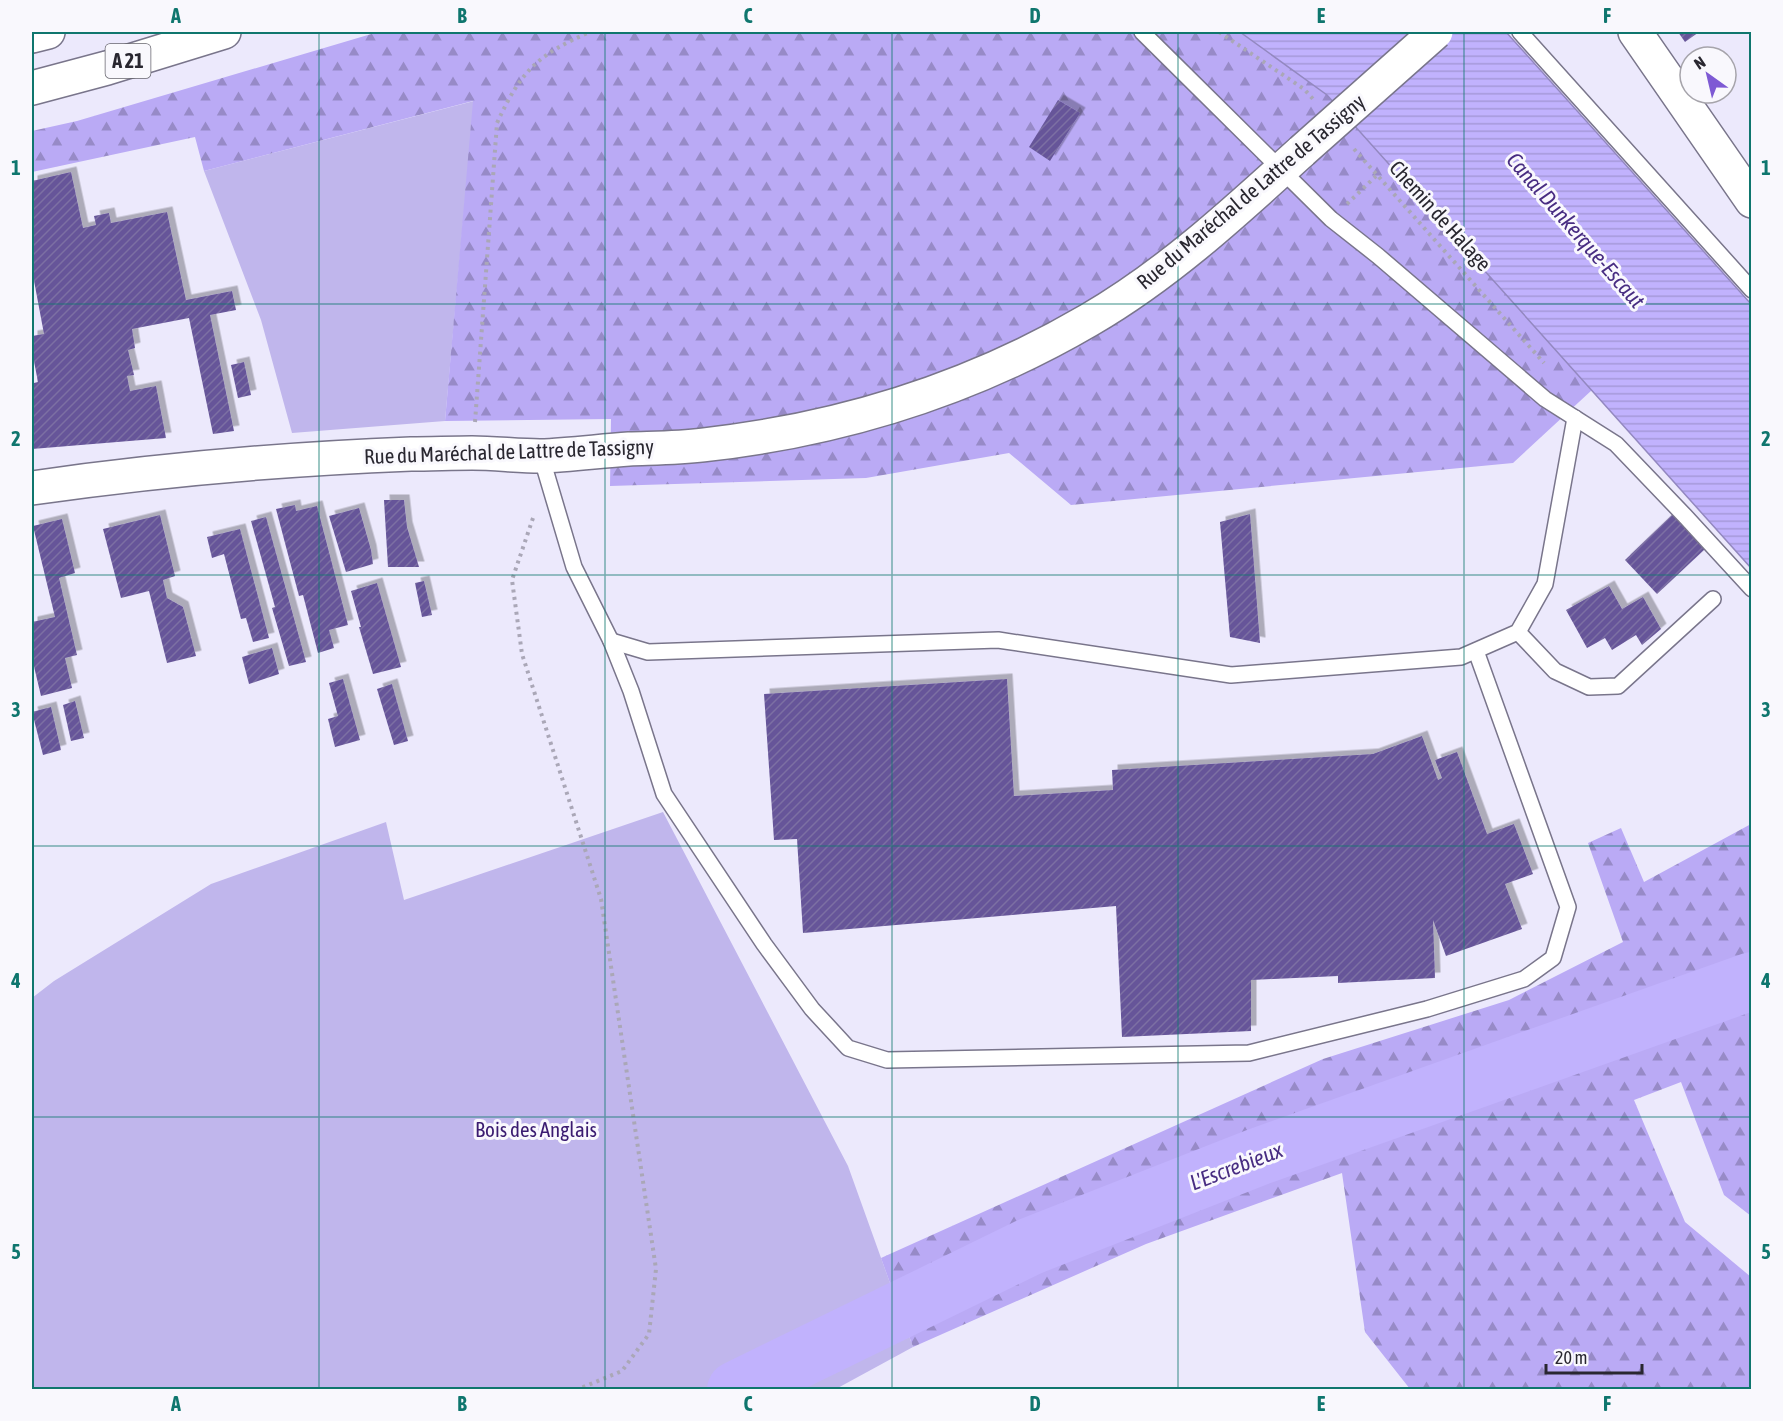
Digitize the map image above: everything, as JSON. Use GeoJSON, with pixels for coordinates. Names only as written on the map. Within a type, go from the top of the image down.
{"type":"FeatureCollection","features":[{"type":"Feature","properties":{"kind":"main road"},"geometry":{"type":"LineString","coordinates":[[32,36],[48,32]]}},
{"type":"Feature","properties":{"kind":"main road","name":"A 21"},"geometry":{"type":"LineString","coordinates":[[32,88],[224,32]]}},
{"type":"Feature","properties":{"kind":"main road","name":"Rue du Maréchal de Lattre de Tassigny"},"geometry":{"type":"LineString","coordinates":[[32,488],[244,463],[473,453],[541,456],[699,446],[761,437],[897,405],[956,385],[1048,343],[1126,297],[1187,252],[1436,32]]}},
{"type":"Feature","properties":{"kind":"main road"},"geometry":{"type":"LineString","coordinates":[[1635,32],[1752,201]]}},
{"type":"Feature","properties":{"kind":"lane"},"geometry":{"type":"LineString","coordinates":[[1142,32],[1292,160],[1331,219],[1545,399],[1616,444],[1752,589]]}},
{"type":"Feature","properties":{"kind":"lane"},"geometry":{"type":"LineString","coordinates":[[1520,32],[1752,290]]}},
{"type":"Feature","properties":{"kind":"lane"},"geometry":{"type":"LineString","coordinates":[[611,641],[648,652],[998,640],[1231,675],[1461,657],[1518,632],[1545,584],[1575,418]]}},
{"type":"Feature","properties":{"kind":"lane"},"geometry":{"type":"LineString","coordinates":[[541,456],[574,567],[611,641],[631,691],[664,794],[764,944],[812,1009],[848,1048],[887,1060],[1249,1053],[1427,1009],[1524,979],[1553,958],[1568,907],[1476,651]]}},
{"type":"Feature","properties":{"kind":"lane"},"geometry":{"type":"LineString","coordinates":[[1518,632],[1555,671],[1589,687],[1618,686],[1713,599]]}},
{"type":"Feature","properties":{"kind":"path"},"geometry":{"type":"LineString","coordinates":[[473,453],[497,123],[511,92],[528,70],[547,54],[590,32]]}},
{"type":"Feature","properties":{"kind":"path"},"geometry":{"type":"LineString","coordinates":[[1219,32],[1304,89],[1318,106]]}},
{"type":"Feature","properties":{"kind":"path","name":"Chemin de Halage"},"geometry":{"type":"LineString","coordinates":[[1347,141],[1547,366]]}},
{"type":"Feature","properties":{"kind":"path"},"geometry":{"type":"LineString","coordinates":[[1331,219],[1376,176]]}},
{"type":"Feature","properties":{"kind":"path"},"geometry":{"type":"LineString","coordinates":[[536,508],[512,580],[522,654],[601,899],[656,1269],[649,1334],[622,1371],[576,1389]]}},
{"type":"Feature","properties":{"kind":"green space"},"geometry":{"type":"Polygon","coordinates":[[[378,32],[1240,32],[1327,95],[1592,390],[1513,463],[1071,505],[1009,453],[866,478],[610,486],[611,419],[445,421],[473,101],[204,171],[195,137],[32,172],[32,131],[77,121],[378,32]]]}},
{"type":"Feature","properties":{"kind":"green space"},"geometry":{"type":"Polygon","coordinates":[[[474,101],[445,421],[292,433],[261,320],[204,171],[474,101]]]}},
{"type":"Feature","properties":{"kind":"green space","name":"Bois des Anglais"},"geometry":{"type":"Polygon","coordinates":[[[663,812],[848,1166],[913,1347],[834,1390],[32,1390],[32,998],[54,981],[211,884],[386,822],[404,900],[663,812]]]}},
{"type":"Feature","properties":{"kind":"green space"},"geometry":{"type":"Polygon","coordinates":[[[1751,824],[1751,1216],[1724,1195],[1681,1082],[1634,1100],[1685,1222],[1751,1277],[1751,1389],[1410,1389],[1365,1332],[1342,1173],[1146,1244],[913,1347],[881,1258],[1323,1059],[1509,1000],[1623,942],[1588,843],[1621,828],[1644,882],[1751,824]]]}},
{"type":"Feature","properties":{"kind":"water","name":"Canal Dunkerque-Escaut"},"geometry":{"type":"Polygon","coordinates":[[[1240,32],[1506,32],[1751,304],[1751,568],[1327,95],[1240,32]]]}},
{"type":"Feature","properties":{"kind":"building"},"geometry":{"type":"Polygon","coordinates":[[[1678,32],[1699,32],[1685,42],[1678,32]]]}},
{"type":"Feature","properties":{"kind":"building"},"geometry":{"type":"Polygon","coordinates":[[[1058,100],[1080,113],[1050,161],[1029,147],[1058,100]]]}},
{"type":"Feature","properties":{"kind":"building"},"geometry":{"type":"Polygon","coordinates":[[[71,172],[83,228],[96,225],[94,216],[109,213],[111,223],[167,212],[186,300],[232,291],[236,310],[210,315],[234,431],[213,434],[189,318],[132,329],[135,348],[128,350],[134,375],[127,376],[130,391],[156,386],[166,438],[32,449],[32,378],[34,383],[38,382],[32,351],[32,336],[44,334],[32,270],[32,181],[71,172]]]}},
{"type":"Feature","properties":{"kind":"building"},"geometry":{"type":"Polygon","coordinates":[[[244,362],[251,395],[238,398],[231,365],[244,362]]]}},
{"type":"Feature","properties":{"kind":"building"},"geometry":{"type":"Polygon","coordinates":[[[384,500],[404,500],[407,527],[419,567],[388,567],[384,500]]]}},
{"type":"Feature","properties":{"kind":"building"},"geometry":{"type":"Polygon","coordinates":[[[295,505],[296,511],[317,506],[348,625],[329,630],[334,648],[318,653],[303,595],[299,596],[276,509],[295,505]]]}},
{"type":"Feature","properties":{"kind":"building"},"geometry":{"type":"Polygon","coordinates":[[[359,508],[373,564],[346,572],[329,516],[359,508]]]}},
{"type":"Feature","properties":{"kind":"building"},"geometry":{"type":"Polygon","coordinates":[[[1250,514],[1260,643],[1230,637],[1220,522],[1250,514]]]}},
{"type":"Feature","properties":{"kind":"building"},"geometry":{"type":"Polygon","coordinates":[[[1673,514],[1706,548],[1657,594],[1625,560],[1673,514]]]}},
{"type":"Feature","properties":{"kind":"building"},"geometry":{"type":"Polygon","coordinates":[[[160,515],[175,576],[163,580],[167,598],[183,607],[196,656],[167,663],[149,591],[121,598],[103,529],[160,515]]]}},
{"type":"Feature","properties":{"kind":"building"},"geometry":{"type":"Polygon","coordinates":[[[266,517],[306,662],[289,666],[251,521],[266,517]]]}},
{"type":"Feature","properties":{"kind":"building"},"geometry":{"type":"Polygon","coordinates":[[[62,519],[75,573],[59,578],[77,655],[65,658],[72,688],[41,696],[32,658],[32,622],[55,617],[33,526],[62,519]]]}},
{"type":"Feature","properties":{"kind":"building"},"geometry":{"type":"Polygon","coordinates":[[[240,529],[269,638],[253,642],[246,618],[241,619],[224,554],[212,558],[207,537],[240,529]]]}},
{"type":"Feature","properties":{"kind":"building"},"geometry":{"type":"Polygon","coordinates":[[[424,581],[432,615],[422,617],[415,583],[424,581]]]}},
{"type":"Feature","properties":{"kind":"building"},"geometry":{"type":"Polygon","coordinates":[[[377,583],[401,667],[373,674],[351,591],[377,583]]]}},
{"type":"Feature","properties":{"kind":"building"},"geometry":{"type":"Polygon","coordinates":[[[1609,586],[1622,609],[1643,597],[1661,629],[1642,645],[1636,635],[1612,650],[1605,638],[1587,648],[1566,610],[1609,586]]]}},
{"type":"Feature","properties":{"kind":"building"},"geometry":{"type":"Polygon","coordinates":[[[272,648],[279,674],[249,684],[242,657],[272,648]]]}},
{"type":"Feature","properties":{"kind":"building"},"geometry":{"type":"Polygon","coordinates":[[[343,679],[360,740],[335,747],[328,719],[338,716],[329,683],[343,679]]]}},
{"type":"Feature","properties":{"kind":"building"},"geometry":{"type":"Polygon","coordinates":[[[1007,679],[1014,796],[1113,790],[1112,770],[1373,754],[1422,736],[1438,780],[1442,778],[1435,760],[1457,752],[1487,834],[1514,824],[1533,874],[1505,884],[1522,929],[1446,956],[1433,920],[1435,978],[1338,983],[1338,976],[1251,980],[1251,1031],[1122,1037],[1116,906],[803,933],[797,839],[774,840],[764,694],[1007,679]]]}},
{"type":"Feature","properties":{"kind":"building"},"geometry":{"type":"Polygon","coordinates":[[[392,684],[408,741],[394,745],[377,689],[392,684]]]}},
{"type":"Feature","properties":{"kind":"building"},"geometry":{"type":"Polygon","coordinates":[[[75,701],[84,738],[71,741],[63,705],[75,701]]]}},
{"type":"Feature","properties":{"kind":"building"},"geometry":{"type":"Polygon","coordinates":[[[51,707],[61,750],[43,755],[32,712],[51,707]]]}},
{"type":"Feature","properties":{"kind":"waterway","name":"L'Escrebieux"},"geometry":{"type":"LineString","coordinates":[[736,1390],[1031,1246],[1260,1156],[1752,981]]}}]}
